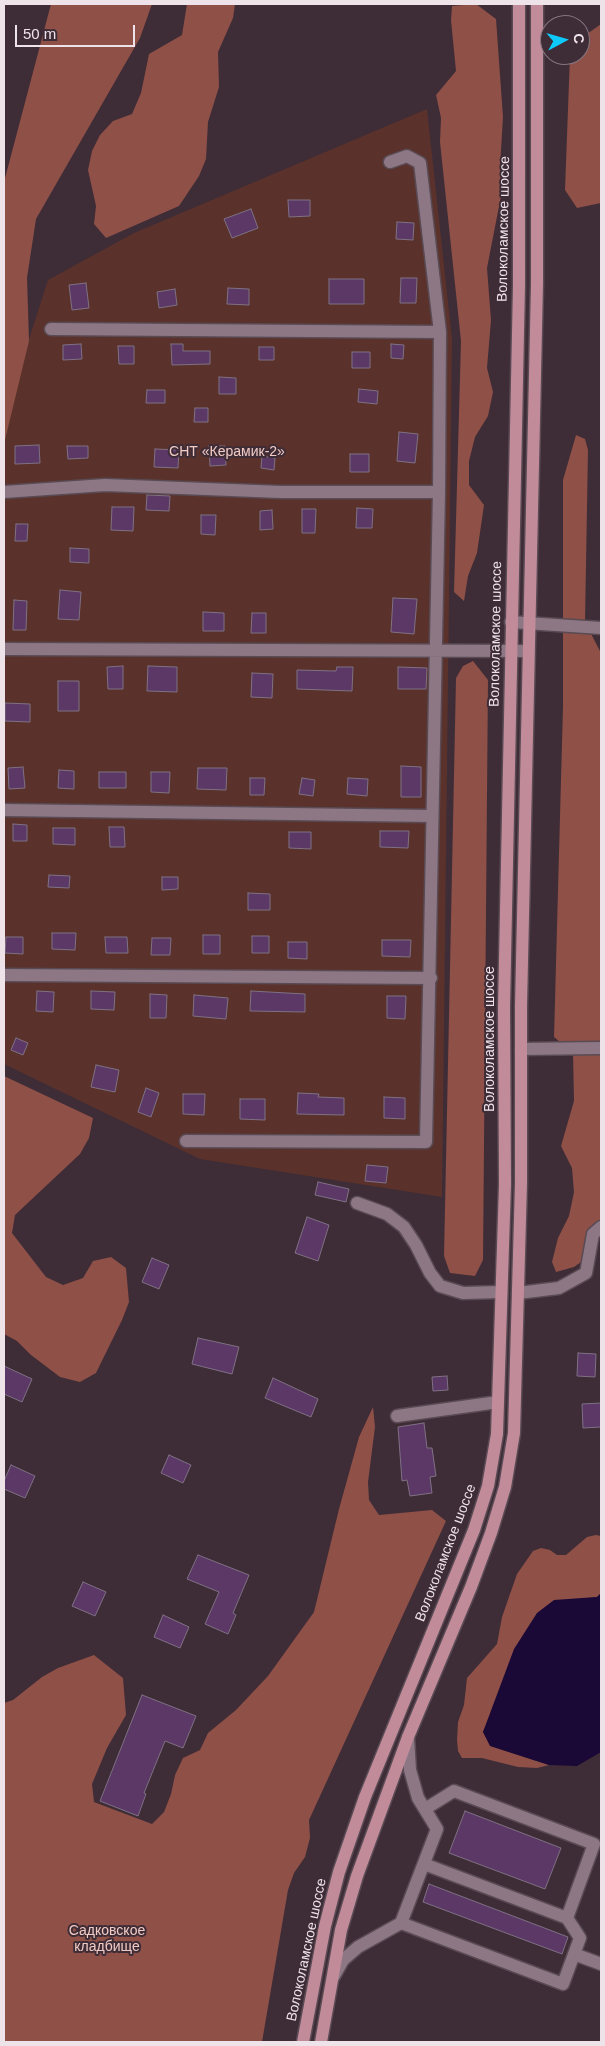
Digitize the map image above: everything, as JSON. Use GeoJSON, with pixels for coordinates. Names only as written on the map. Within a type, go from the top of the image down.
{"type":"FeatureCollection","features":[{"type":"Feature","properties":{"kind":"main road","name":"Волоколамское шоссе"},"geometry":{"type":"LineString","coordinates":[[304,2042],[325,1926],[339,1872],[365,1797],[455,1580],[488,1486],[497,1434],[505,1184],[504,1007],[520,265],[519,4]]}},
{"type":"Feature","properties":{"kind":"main road"},"geometry":{"type":"LineString","coordinates":[[320,2042],[330,1983],[357,1876],[408,1737],[471,1587],[491,1533],[505,1486],[514,1433],[521,1184],[521,1048],[528,651],[537,284],[537,4]]}},
{"type":"Feature","properties":{"kind":"street"},"geometry":{"type":"LineString","coordinates":[[186,1141],[426,1142],[431,978],[431,816],[439,492],[440,332],[420,163],[407,156],[390,162]]}},
{"type":"Feature","properties":{"kind":"street"},"geometry":{"type":"LineString","coordinates":[[51,329],[440,332]]}},
{"type":"Feature","properties":{"kind":"street"},"geometry":{"type":"LineString","coordinates":[[4,492],[105,485],[281,492],[439,492]]}},
{"type":"Feature","properties":{"kind":"street"},"geometry":{"type":"LineString","coordinates":[[511,622],[601,628]]}},
{"type":"Feature","properties":{"kind":"street"},"geometry":{"type":"LineString","coordinates":[[4,649],[528,651]]}},
{"type":"Feature","properties":{"kind":"street"},"geometry":{"type":"LineString","coordinates":[[4,810],[431,816]]}},
{"type":"Feature","properties":{"kind":"street"},"geometry":{"type":"LineString","coordinates":[[4,975],[431,978]]}},
{"type":"Feature","properties":{"kind":"street"},"geometry":{"type":"LineString","coordinates":[[521,1048],[601,1048]]}},
{"type":"Feature","properties":{"kind":"street"},"geometry":{"type":"LineString","coordinates":[[357,1203],[387,1214],[404,1227],[416,1245],[430,1273],[440,1286],[463,1293],[501,1292]]}},
{"type":"Feature","properties":{"kind":"street"},"geometry":{"type":"LineString","coordinates":[[518,1293],[559,1288],[586,1273],[593,1234],[601,1227]]}},
{"type":"Feature","properties":{"kind":"street"},"geometry":{"type":"LineString","coordinates":[[397,1416],[498,1402]]}},
{"type":"Feature","properties":{"kind":"street"},"geometry":{"type":"LineString","coordinates":[[330,1983],[343,1960],[358,1946],[401,1923],[437,1829],[418,1798],[410,1770],[408,1737]]}},
{"type":"Feature","properties":{"kind":"street"},"geometry":{"type":"LineString","coordinates":[[425,1809],[454,1791],[594,1844],[567,1918]]}},
{"type":"Feature","properties":{"kind":"street"},"geometry":{"type":"LineString","coordinates":[[401,1923],[563,1984],[580,1938],[567,1918],[424,1864]]}},
{"type":"Feature","properties":{"kind":"street"},"geometry":{"type":"LineString","coordinates":[[574,1954],[601,1964]]}},
{"type":"Feature","properties":{"kind":"green space"},"geometry":{"type":"Polygon","coordinates":[[[51,4],[152,4],[140,38],[36,219],[27,278],[29,341],[4,444],[4,182],[51,4]]]}},
{"type":"Feature","properties":{"kind":"green space"},"geometry":{"type":"Polygon","coordinates":[[[187,4],[235,4],[233,18],[218,52],[219,87],[208,122],[206,159],[199,176],[179,206],[106,238],[94,224],[96,206],[88,170],[92,151],[100,135],[113,121],[132,114],[141,93],[149,54],[182,35],[187,4]]]}},
{"type":"Feature","properties":{"kind":"green space"},"geometry":{"type":"Polygon","coordinates":[[[476,4],[496,19],[503,117],[500,167],[502,191],[487,268],[491,320],[487,368],[493,392],[488,416],[475,437],[469,461],[469,485],[484,505],[477,553],[468,576],[464,601],[454,592],[461,341],[440,142],[441,118],[436,95],[456,71],[451,20],[452,6],[476,4]]]}},
{"type":"Feature","properties":{"kind":"green space"},"geometry":{"type":"Polygon","coordinates":[[[601,24],[601,203],[577,208],[565,190],[570,65],[590,65],[590,32],[601,24]]]}},
{"type":"Feature","properties":{"kind":"green space","name":"СНТ «Керамик-2»"},"geometry":{"type":"Polygon","coordinates":[[[427,109],[452,339],[442,1197],[200,1159],[4,1064],[4,417],[48,280],[134,233],[427,109]]]}},
{"type":"Feature","properties":{"kind":"green space"},"geometry":{"type":"Polygon","coordinates":[[[576,435],[585,439],[588,450],[585,622],[601,653],[601,1221],[594,1253],[574,1267],[556,1272],[552,1262],[558,1238],[569,1216],[574,1192],[572,1168],[561,1146],[574,1101],[573,1053],[554,1037],[563,706],[563,480],[576,435]]]}},
{"type":"Feature","properties":{"kind":"green space"},"geometry":{"type":"Polygon","coordinates":[[[473,661],[488,680],[483,1260],[475,1276],[450,1273],[444,1256],[456,678],[463,666],[473,661]]]}},
{"type":"Feature","properties":{"kind":"green space"},"geometry":{"type":"Polygon","coordinates":[[[4,1076],[93,1118],[89,1138],[80,1154],[15,1215],[12,1233],[46,1277],[63,1285],[83,1278],[93,1261],[111,1257],[126,1268],[129,1302],[122,1320],[96,1373],[80,1382],[60,1377],[31,1355],[17,1341],[4,1334],[4,1076]]]}},
{"type":"Feature","properties":{"kind":"green space","name":"Садковское кладбище"},"geometry":{"type":"Polygon","coordinates":[[[373,1407],[375,1427],[368,1482],[369,1500],[379,1515],[432,1510],[446,1521],[309,1820],[310,1838],[305,1857],[294,1873],[288,1890],[262,2042],[4,2041],[4,1703],[13,1700],[42,1677],[58,1668],[94,1655],[123,1678],[126,1715],[107,1748],[92,1784],[94,1802],[152,1824],[164,1812],[171,1794],[175,1775],[183,1758],[200,1750],[208,1733],[236,1710],[268,1676],[314,1612],[359,1437],[373,1407]]]}},
{"type":"Feature","properties":{"kind":"green space"},"geometry":{"type":"Polygon","coordinates":[[[601,1536],[601,1593],[597,1597],[578,1599],[489,1718],[483,1732],[491,1746],[549,1765],[537,1768],[518,1767],[482,1758],[462,1758],[458,1751],[458,1722],[464,1705],[467,1678],[497,1644],[502,1617],[517,1574],[533,1551],[541,1548],[550,1550],[557,1555],[566,1555],[587,1537],[601,1536]]]}},
{"type":"Feature","properties":{"kind":"shaded area"},"geometry":{"type":"Polygon","coordinates":[[[601,1593],[601,1752],[577,1766],[549,1765],[490,1746],[483,1732],[514,1649],[537,1613],[554,1600],[597,1597],[601,1593]]]}},
{"type":"Feature","properties":{"kind":"building"},"geometry":{"type":"Polygon","coordinates":[[[288,200],[310,200],[310,216],[289,217],[288,200]]]}},
{"type":"Feature","properties":{"kind":"building"},"geometry":{"type":"Polygon","coordinates":[[[251,209],[258,228],[232,238],[224,219],[251,209]]]}},
{"type":"Feature","properties":{"kind":"building"},"geometry":{"type":"Polygon","coordinates":[[[397,222],[414,223],[413,240],[396,239],[397,222]]]}},
{"type":"Feature","properties":{"kind":"building"},"geometry":{"type":"Polygon","coordinates":[[[401,278],[417,278],[416,303],[400,303],[401,278]]]}},
{"type":"Feature","properties":{"kind":"building"},"geometry":{"type":"Polygon","coordinates":[[[329,279],[364,279],[364,304],[329,304],[329,279]]]}},
{"type":"Feature","properties":{"kind":"building"},"geometry":{"type":"Polygon","coordinates":[[[86,283],[89,308],[72,310],[69,285],[86,283]]]}},
{"type":"Feature","properties":{"kind":"building"},"geometry":{"type":"Polygon","coordinates":[[[228,288],[249,289],[249,305],[227,304],[228,288]]]}},
{"type":"Feature","properties":{"kind":"building"},"geometry":{"type":"Polygon","coordinates":[[[175,289],[177,305],[159,308],[157,292],[175,289]]]}},
{"type":"Feature","properties":{"kind":"building"},"geometry":{"type":"Polygon","coordinates":[[[81,344],[82,359],[63,360],[63,345],[81,344]]]}},
{"type":"Feature","properties":{"kind":"building"},"geometry":{"type":"Polygon","coordinates":[[[171,344],[183,344],[183,351],[210,351],[210,364],[172,365],[171,344]]]}},
{"type":"Feature","properties":{"kind":"building"},"geometry":{"type":"Polygon","coordinates":[[[391,344],[404,345],[403,359],[391,358],[391,344]]]}},
{"type":"Feature","properties":{"kind":"building"},"geometry":{"type":"Polygon","coordinates":[[[118,346],[134,346],[134,364],[119,364],[118,346]]]}},
{"type":"Feature","properties":{"kind":"building"},"geometry":{"type":"Polygon","coordinates":[[[259,347],[274,347],[274,360],[259,360],[259,347]]]}},
{"type":"Feature","properties":{"kind":"building"},"geometry":{"type":"Polygon","coordinates":[[[352,352],[370,352],[370,368],[352,368],[352,352]]]}},
{"type":"Feature","properties":{"kind":"building"},"geometry":{"type":"Polygon","coordinates":[[[219,377],[236,378],[236,394],[219,394],[219,377]]]}},
{"type":"Feature","properties":{"kind":"building"},"geometry":{"type":"Polygon","coordinates":[[[359,389],[378,391],[377,404],[358,402],[359,389]]]}},
{"type":"Feature","properties":{"kind":"building"},"geometry":{"type":"Polygon","coordinates":[[[147,390],[165,390],[165,403],[146,403],[147,390]]]}},
{"type":"Feature","properties":{"kind":"building"},"geometry":{"type":"Polygon","coordinates":[[[195,408],[208,408],[208,422],[194,422],[195,408]]]}},
{"type":"Feature","properties":{"kind":"building"},"geometry":{"type":"Polygon","coordinates":[[[399,432],[418,434],[415,463],[397,461],[399,432]]]}},
{"type":"Feature","properties":{"kind":"building"},"geometry":{"type":"Polygon","coordinates":[[[39,445],[40,463],[15,464],[15,446],[39,445]]]}},
{"type":"Feature","properties":{"kind":"building"},"geometry":{"type":"Polygon","coordinates":[[[67,446],[88,446],[88,458],[68,459],[67,446]]]}},
{"type":"Feature","properties":{"kind":"building"},"geometry":{"type":"Polygon","coordinates":[[[209,446],[225,446],[226,465],[210,466],[209,446]]]}},
{"type":"Feature","properties":{"kind":"building"},"geometry":{"type":"Polygon","coordinates":[[[155,449],[179,450],[178,468],[154,467],[155,449]]]}},
{"type":"Feature","properties":{"kind":"building"},"geometry":{"type":"Polygon","coordinates":[[[350,454],[369,454],[369,472],[350,472],[350,454]]]}},
{"type":"Feature","properties":{"kind":"building"},"geometry":{"type":"Polygon","coordinates":[[[262,456],[275,458],[274,470],[261,468],[262,456]]]}},
{"type":"Feature","properties":{"kind":"building"},"geometry":{"type":"Polygon","coordinates":[[[147,495],[170,496],[169,511],[146,510],[147,495]]]}},
{"type":"Feature","properties":{"kind":"building"},"geometry":{"type":"Polygon","coordinates":[[[112,507],[134,507],[133,531],[111,530],[112,507]]]}},
{"type":"Feature","properties":{"kind":"building"},"geometry":{"type":"Polygon","coordinates":[[[357,508],[373,509],[372,528],[356,528],[357,508]]]}},
{"type":"Feature","properties":{"kind":"building"},"geometry":{"type":"Polygon","coordinates":[[[302,509],[316,509],[315,533],[302,533],[302,509]]]}},
{"type":"Feature","properties":{"kind":"building"},"geometry":{"type":"Polygon","coordinates":[[[272,510],[273,529],[260,530],[260,511],[272,510]]]}},
{"type":"Feature","properties":{"kind":"building"},"geometry":{"type":"Polygon","coordinates":[[[201,515],[216,515],[215,535],[201,534],[201,515]]]}},
{"type":"Feature","properties":{"kind":"building"},"geometry":{"type":"Polygon","coordinates":[[[16,524],[28,524],[27,541],[15,541],[16,524]]]}},
{"type":"Feature","properties":{"kind":"building"},"geometry":{"type":"Polygon","coordinates":[[[70,548],[89,549],[89,563],[70,562],[70,548]]]}},
{"type":"Feature","properties":{"kind":"building"},"geometry":{"type":"Polygon","coordinates":[[[60,590],[81,592],[79,620],[58,619],[60,590]]]}},
{"type":"Feature","properties":{"kind":"building"},"geometry":{"type":"Polygon","coordinates":[[[393,598],[417,599],[414,634],[391,632],[393,598]]]}},
{"type":"Feature","properties":{"kind":"building"},"geometry":{"type":"Polygon","coordinates":[[[14,600],[27,601],[26,630],[13,630],[14,600]]]}},
{"type":"Feature","properties":{"kind":"building"},"geometry":{"type":"Polygon","coordinates":[[[203,612],[224,613],[224,631],[203,631],[203,612]]]}},
{"type":"Feature","properties":{"kind":"building"},"geometry":{"type":"Polygon","coordinates":[[[252,613],[266,613],[266,633],[251,633],[252,613]]]}},
{"type":"Feature","properties":{"kind":"building"},"geometry":{"type":"Polygon","coordinates":[[[123,666],[123,689],[108,689],[107,667],[123,666]]]}},
{"type":"Feature","properties":{"kind":"building"},"geometry":{"type":"Polygon","coordinates":[[[148,666],[177,667],[177,692],[147,691],[148,666]]]}},
{"type":"Feature","properties":{"kind":"building"},"geometry":{"type":"Polygon","coordinates":[[[337,667],[353,667],[352,691],[297,689],[297,670],[336,671],[337,667]]]}},
{"type":"Feature","properties":{"kind":"building"},"geometry":{"type":"Polygon","coordinates":[[[398,667],[427,668],[426,689],[398,689],[398,667]]]}},
{"type":"Feature","properties":{"kind":"building"},"geometry":{"type":"Polygon","coordinates":[[[252,673],[273,674],[272,698],[251,697],[252,673]]]}},
{"type":"Feature","properties":{"kind":"building"},"geometry":{"type":"Polygon","coordinates":[[[58,681],[79,681],[79,711],[58,711],[58,681]]]}},
{"type":"Feature","properties":{"kind":"building"},"geometry":{"type":"Polygon","coordinates":[[[5,703],[30,704],[30,722],[5,721],[5,703]]]}},
{"type":"Feature","properties":{"kind":"building"},"geometry":{"type":"Polygon","coordinates":[[[401,766],[421,767],[421,797],[401,797],[401,766]]]}},
{"type":"Feature","properties":{"kind":"building"},"geometry":{"type":"Polygon","coordinates":[[[23,767],[25,788],[9,789],[8,768],[23,767]]]}},
{"type":"Feature","properties":{"kind":"building"},"geometry":{"type":"Polygon","coordinates":[[[198,768],[227,768],[226,790],[197,789],[198,768]]]}},
{"type":"Feature","properties":{"kind":"building"},"geometry":{"type":"Polygon","coordinates":[[[59,770],[74,771],[74,789],[58,788],[59,770]]]}},
{"type":"Feature","properties":{"kind":"building"},"geometry":{"type":"Polygon","coordinates":[[[99,772],[126,772],[126,788],[99,788],[99,772]]]}},
{"type":"Feature","properties":{"kind":"building"},"geometry":{"type":"Polygon","coordinates":[[[151,772],[170,772],[169,793],[151,792],[151,772]]]}},
{"type":"Feature","properties":{"kind":"building"},"geometry":{"type":"Polygon","coordinates":[[[250,778],[265,778],[264,795],[250,795],[250,778]]]}},
{"type":"Feature","properties":{"kind":"building"},"geometry":{"type":"Polygon","coordinates":[[[302,778],[315,780],[313,796],[299,794],[302,778]]]}},
{"type":"Feature","properties":{"kind":"building"},"geometry":{"type":"Polygon","coordinates":[[[348,778],[368,779],[367,796],[347,794],[348,778]]]}},
{"type":"Feature","properties":{"kind":"building"},"geometry":{"type":"Polygon","coordinates":[[[13,824],[27,825],[27,841],[13,841],[13,824]]]}},
{"type":"Feature","properties":{"kind":"building"},"geometry":{"type":"Polygon","coordinates":[[[109,827],[124,827],[125,847],[110,847],[109,827]]]}},
{"type":"Feature","properties":{"kind":"building"},"geometry":{"type":"Polygon","coordinates":[[[53,828],[75,828],[75,845],[53,844],[53,828]]]}},
{"type":"Feature","properties":{"kind":"building"},"geometry":{"type":"Polygon","coordinates":[[[380,831],[409,831],[408,848],[380,847],[380,831]]]}},
{"type":"Feature","properties":{"kind":"building"},"geometry":{"type":"Polygon","coordinates":[[[289,832],[311,832],[311,849],[289,848],[289,832]]]}},
{"type":"Feature","properties":{"kind":"building"},"geometry":{"type":"Polygon","coordinates":[[[49,875],[70,876],[69,888],[48,887],[49,875]]]}},
{"type":"Feature","properties":{"kind":"building"},"geometry":{"type":"Polygon","coordinates":[[[162,877],[178,877],[178,889],[162,890],[162,877]]]}},
{"type":"Feature","properties":{"kind":"building"},"geometry":{"type":"Polygon","coordinates":[[[248,893],[270,894],[270,910],[248,910],[248,893]]]}},
{"type":"Feature","properties":{"kind":"building"},"geometry":{"type":"Polygon","coordinates":[[[52,933],[76,933],[75,950],[52,949],[52,933]]]}},
{"type":"Feature","properties":{"kind":"building"},"geometry":{"type":"Polygon","coordinates":[[[203,935],[220,935],[220,954],[203,954],[203,935]]]}},
{"type":"Feature","properties":{"kind":"building"},"geometry":{"type":"Polygon","coordinates":[[[252,936],[269,936],[269,953],[252,953],[252,936]]]}},
{"type":"Feature","properties":{"kind":"building"},"geometry":{"type":"Polygon","coordinates":[[[6,937],[23,937],[23,954],[5,953],[6,937]]]}},
{"type":"Feature","properties":{"kind":"building"},"geometry":{"type":"Polygon","coordinates":[[[105,937],[127,937],[128,953],[106,953],[105,937]]]}},
{"type":"Feature","properties":{"kind":"building"},"geometry":{"type":"Polygon","coordinates":[[[152,938],[171,938],[170,955],[151,955],[152,938]]]}},
{"type":"Feature","properties":{"kind":"building"},"geometry":{"type":"Polygon","coordinates":[[[382,940],[411,940],[410,957],[382,956],[382,940]]]}},
{"type":"Feature","properties":{"kind":"building"},"geometry":{"type":"Polygon","coordinates":[[[288,942],[307,942],[307,959],[288,958],[288,942]]]}},
{"type":"Feature","properties":{"kind":"building"},"geometry":{"type":"Polygon","coordinates":[[[37,991],[54,992],[53,1012],[36,1011],[37,991]]]}},
{"type":"Feature","properties":{"kind":"building"},"geometry":{"type":"Polygon","coordinates":[[[91,991],[115,992],[114,1010],[91,1009],[91,991]]]}},
{"type":"Feature","properties":{"kind":"building"},"geometry":{"type":"Polygon","coordinates":[[[251,991],[305,994],[305,1012],[250,1011],[251,991]]]}},
{"type":"Feature","properties":{"kind":"building"},"geometry":{"type":"Polygon","coordinates":[[[150,994],[167,995],[166,1018],[150,1018],[150,994]]]}},
{"type":"Feature","properties":{"kind":"building"},"geometry":{"type":"Polygon","coordinates":[[[194,995],[228,998],[226,1019],[193,1016],[194,995]]]}},
{"type":"Feature","properties":{"kind":"building"},"geometry":{"type":"Polygon","coordinates":[[[387,996],[406,996],[405,1019],[387,1018],[387,996]]]}},
{"type":"Feature","properties":{"kind":"building"},"geometry":{"type":"Polygon","coordinates":[[[16,1038],[28,1043],[23,1055],[11,1050],[16,1038]]]}},
{"type":"Feature","properties":{"kind":"building"},"geometry":{"type":"Polygon","coordinates":[[[96,1065],[119,1070],[115,1092],[91,1087],[96,1065]]]}},
{"type":"Feature","properties":{"kind":"building"},"geometry":{"type":"Polygon","coordinates":[[[146,1088],[159,1093],[151,1117],[138,1112],[146,1088]]]}},
{"type":"Feature","properties":{"kind":"building"},"geometry":{"type":"Polygon","coordinates":[[[298,1093],[319,1094],[318,1097],[344,1098],[344,1115],[297,1114],[298,1093]]]}},
{"type":"Feature","properties":{"kind":"building"},"geometry":{"type":"Polygon","coordinates":[[[183,1094],[205,1094],[204,1115],[183,1114],[183,1094]]]}},
{"type":"Feature","properties":{"kind":"building"},"geometry":{"type":"Polygon","coordinates":[[[384,1097],[405,1098],[405,1119],[384,1118],[384,1097]]]}},
{"type":"Feature","properties":{"kind":"building"},"geometry":{"type":"Polygon","coordinates":[[[240,1099],[265,1099],[265,1120],[240,1119],[240,1099]]]}},
{"type":"Feature","properties":{"kind":"building"},"geometry":{"type":"Polygon","coordinates":[[[367,1165],[388,1167],[386,1183],[365,1181],[367,1165]]]}},
{"type":"Feature","properties":{"kind":"building"},"geometry":{"type":"Polygon","coordinates":[[[318,1182],[349,1189],[346,1202],[315,1195],[318,1182]]]}},
{"type":"Feature","properties":{"kind":"building"},"geometry":{"type":"Polygon","coordinates":[[[307,1217],[329,1225],[318,1261],[295,1253],[307,1217]]]}},
{"type":"Feature","properties":{"kind":"building"},"geometry":{"type":"Polygon","coordinates":[[[152,1258],[169,1265],[159,1289],[142,1282],[152,1258]]]}},
{"type":"Feature","properties":{"kind":"building"},"geometry":{"type":"Polygon","coordinates":[[[198,1338],[239,1347],[232,1374],[192,1364],[198,1338]]]}},
{"type":"Feature","properties":{"kind":"building"},"geometry":{"type":"Polygon","coordinates":[[[578,1353],[596,1354],[595,1377],[577,1376],[578,1353]]]}},
{"type":"Feature","properties":{"kind":"building"},"geometry":{"type":"Polygon","coordinates":[[[4,1366],[32,1379],[22,1402],[4,1394],[4,1366]]]}},
{"type":"Feature","properties":{"kind":"building"},"geometry":{"type":"Polygon","coordinates":[[[447,1376],[448,1390],[433,1391],[432,1377],[447,1376]]]}},
{"type":"Feature","properties":{"kind":"building"},"geometry":{"type":"Polygon","coordinates":[[[273,1378],[318,1399],[311,1417],[265,1398],[273,1378]]]}},
{"type":"Feature","properties":{"kind":"building"},"geometry":{"type":"Polygon","coordinates":[[[601,1403],[601,1427],[583,1428],[582,1404],[601,1403]]]}},
{"type":"Feature","properties":{"kind":"building"},"geometry":{"type":"Polygon","coordinates":[[[424,1423],[427,1448],[432,1448],[436,1476],[430,1477],[432,1493],[410,1496],[407,1480],[402,1481],[398,1427],[424,1423]]]}},
{"type":"Feature","properties":{"kind":"building"},"geometry":{"type":"Polygon","coordinates":[[[169,1455],[191,1465],[183,1483],[161,1473],[169,1455]]]}},
{"type":"Feature","properties":{"kind":"building"},"geometry":{"type":"Polygon","coordinates":[[[11,1465],[35,1476],[25,1498],[4,1489],[4,1481],[11,1465]]]}},
{"type":"Feature","properties":{"kind":"building"},"geometry":{"type":"Polygon","coordinates":[[[198,1555],[249,1575],[233,1613],[236,1615],[228,1634],[205,1624],[219,1592],[187,1579],[198,1555]]]}},
{"type":"Feature","properties":{"kind":"building"},"geometry":{"type":"Polygon","coordinates":[[[83,1582],[106,1592],[95,1616],[72,1606],[83,1582]]]}},
{"type":"Feature","properties":{"kind":"building"},"geometry":{"type":"Polygon","coordinates":[[[163,1615],[189,1627],[180,1648],[154,1637],[163,1615]]]}},
{"type":"Feature","properties":{"kind":"building"},"geometry":{"type":"Polygon","coordinates":[[[142,1695],[196,1716],[183,1748],[165,1741],[144,1793],[146,1794],[138,1816],[100,1801],[142,1695]]]}},
{"type":"Feature","properties":{"kind":"building"},"geometry":{"type":"Polygon","coordinates":[[[465,1811],[561,1848],[545,1889],[449,1853],[465,1811]]]}},
{"type":"Feature","properties":{"kind":"building"},"geometry":{"type":"Polygon","coordinates":[[[429,1884],[568,1937],[562,1954],[423,1902],[429,1884]]]}}]}
